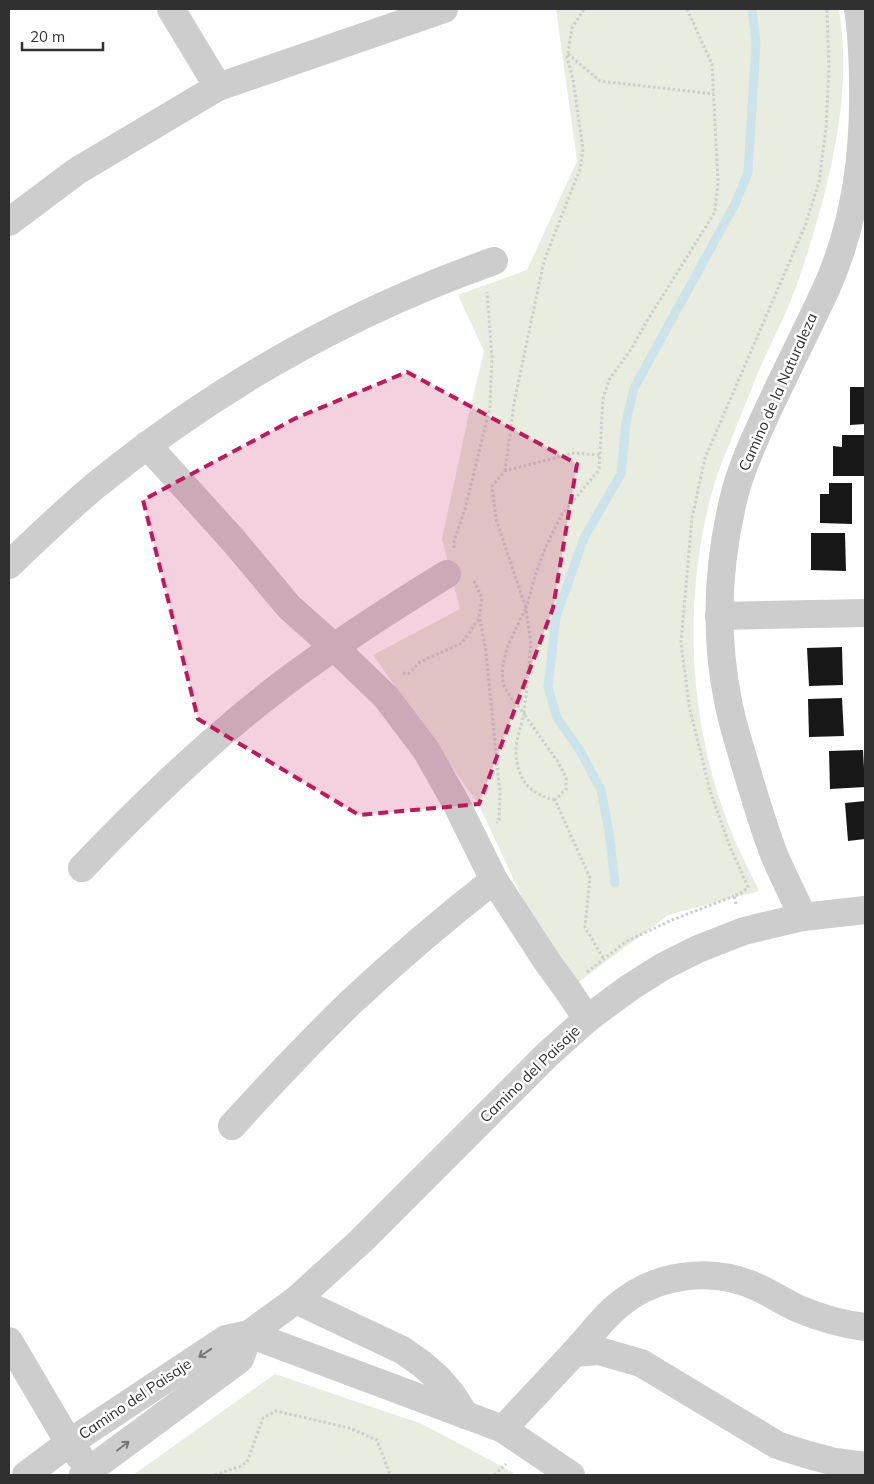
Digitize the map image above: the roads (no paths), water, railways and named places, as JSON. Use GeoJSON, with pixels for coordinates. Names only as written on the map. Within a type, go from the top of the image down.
{"type":"FeatureCollection","features":[{"type":"Feature","properties":{"kind":"street"},"geometry":{"type":"LineString","coordinates":[[171,9],[218,87]]}},
{"type":"Feature","properties":{"kind":"street"},"geometry":{"type":"LineString","coordinates":[[9,222],[77,171],[218,87],[444,9]]}},
{"type":"Feature","properties":{"kind":"street","name":"Camino de la Naturaleza"},"geometry":{"type":"LineString","coordinates":[[803,917],[762,823],[734,731],[723,670],[719,616],[720,584],[723,551],[736,488],[746,457],[827,287],[841,248],[852,208],[859,167],[863,117],[863,68],[858,9]]}},
{"type":"Feature","properties":{"kind":"street"},"geometry":{"type":"LineString","coordinates":[[9,566],[43,532],[94,487],[147,445],[199,408],[308,342],[424,287],[489,262]]}},
{"type":"Feature","properties":{"kind":"street"},"geometry":{"type":"LineString","coordinates":[[147,445],[233,540],[289,607],[386,697],[426,750],[456,803],[494,880],[587,1019]]}},
{"type":"Feature","properties":{"kind":"street"},"geometry":{"type":"LineString","coordinates":[[82,868],[129,819],[213,741],[279,687],[384,612],[458,569]]}},
{"type":"Feature","properties":{"kind":"street"},"geometry":{"type":"LineString","coordinates":[[719,616],[865,613]]}},
{"type":"Feature","properties":{"kind":"street"},"geometry":{"type":"LineString","coordinates":[[232,1126],[290,1063],[350,1003],[421,940],[494,880]]}},
{"type":"Feature","properties":{"kind":"street","name":"Camino del Paisaje"},"geometry":{"type":"LineString","coordinates":[[26,1475],[69,1443],[226,1339],[249,1334],[296,1300],[362,1240],[548,1054],[587,1019],[629,988],[662,967],[698,949],[744,931],[803,917],[865,910]]}},
{"type":"Feature","properties":{"kind":"street"},"geometry":{"type":"LineString","coordinates":[[503,1430],[613,1310],[629,1297],[666,1280],[686,1276],[723,1276],[759,1288],[798,1309],[822,1318],[848,1325],[865,1327]]}},
{"type":"Feature","properties":{"kind":"street"},"geometry":{"type":"LineString","coordinates":[[296,1300],[402,1350],[439,1379],[465,1415]]}},
{"type":"Feature","properties":{"kind":"street"},"geometry":{"type":"LineString","coordinates":[[249,1334],[503,1430],[572,1475]]}},
{"type":"Feature","properties":{"kind":"street","name":"Camino del Paisaje"},"geometry":{"type":"LineString","coordinates":[[86,1473],[240,1358],[249,1334]]}},
{"type":"Feature","properties":{"kind":"street"},"geometry":{"type":"LineString","coordinates":[[9,1341],[86,1473]]}},
{"type":"Feature","properties":{"kind":"street"},"geometry":{"type":"LineString","coordinates":[[574,1352],[599,1351],[641,1363],[777,1445],[835,1462],[865,1466]]}},
{"type":"Feature","properties":{"kind":"waterway"},"geometry":{"type":"LineString","coordinates":[[615,883],[609,832],[601,790],[579,749],[557,718],[548,687],[556,617],[584,538],[621,474],[626,422],[634,388],[735,204],[748,173],[756,42],[752,9]]}}]}
